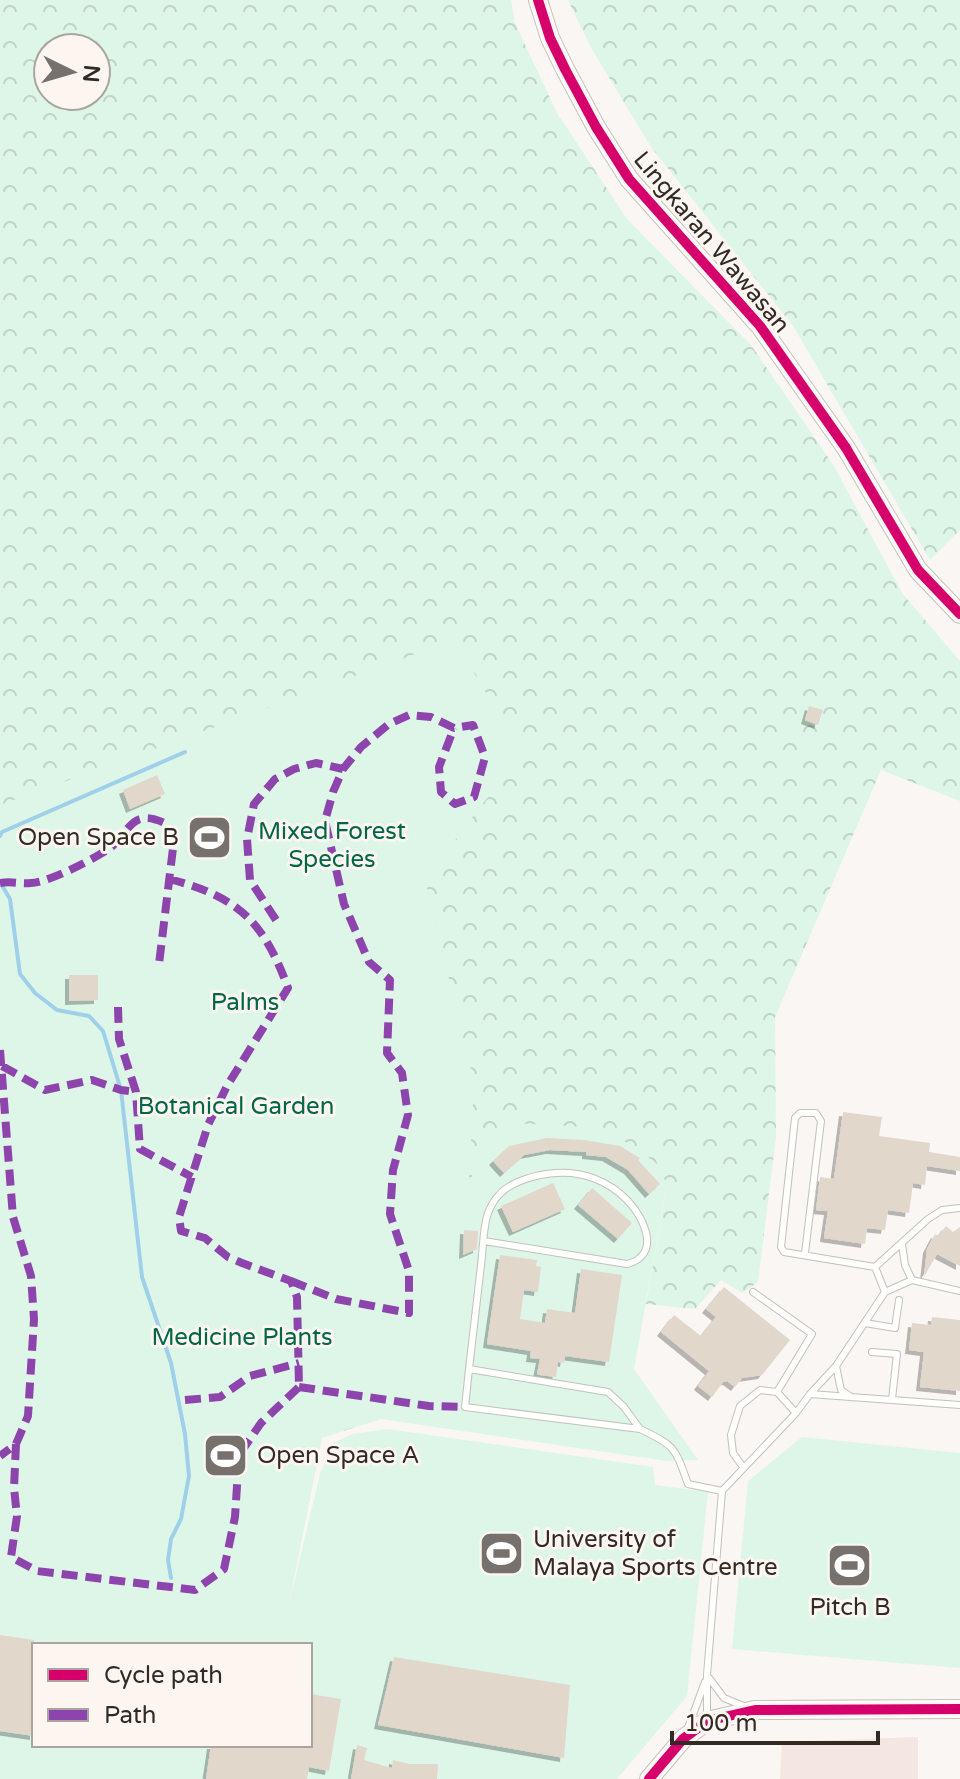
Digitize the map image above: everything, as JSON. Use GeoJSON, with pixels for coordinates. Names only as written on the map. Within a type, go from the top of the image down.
{"type":"FeatureCollection","features":[{"type":"Feature","properties":{"kind":"street","name":"Lingkaran Wawasan"},"geometry":{"type":"LineString","coordinates":[[538,0],[550,38],[565,69],[629,179],[760,326],[846,448],[918,570],[960,614]]}},
{"type":"Feature","properties":{"kind":"street"},"geometry":{"type":"LineString","coordinates":[[649,1779],[683,1739],[707,1721],[755,1710],[960,1709]]}},
{"type":"Feature","properties":{"kind":"lane"},"geometry":{"type":"LineString","coordinates":[[805,1253],[821,1121],[816,1113],[806,1112],[795,1118],[780,1241],[784,1252],[805,1253],[875,1267]]}},
{"type":"Feature","properties":{"kind":"lane"},"geometry":{"type":"LineString","coordinates":[[484,1241],[627,1264],[642,1256],[648,1244],[647,1229],[625,1198],[586,1175],[546,1174],[507,1188],[498,1195],[488,1216],[484,1241],[465,1407],[640,1429],[666,1441],[676,1450],[688,1484],[722,1491]]}},
{"type":"Feature","properties":{"kind":"lane"},"geometry":{"type":"LineString","coordinates":[[875,1267],[928,1219],[942,1210],[960,1208]]}},
{"type":"Feature","properties":{"kind":"lane"},"geometry":{"type":"LineString","coordinates":[[902,1244],[905,1265],[912,1280]]}},
{"type":"Feature","properties":{"kind":"lane"},"geometry":{"type":"LineString","coordinates":[[875,1267],[885,1292]]}},
{"type":"Feature","properties":{"kind":"lane"},"geometry":{"type":"LineString","coordinates":[[707,1721],[707,1675],[722,1491],[836,1366],[885,1292],[912,1280],[960,1291]]}},
{"type":"Feature","properties":{"kind":"lane"},"geometry":{"type":"LineString","coordinates":[[753,1292],[812,1334],[777,1392]]}},
{"type":"Feature","properties":{"kind":"lane"},"geometry":{"type":"LineString","coordinates":[[865,1323],[895,1328],[899,1300]]}},
{"type":"Feature","properties":{"kind":"lane"},"geometry":{"type":"LineString","coordinates":[[872,1352],[897,1354],[892,1399]]}},
{"type":"Feature","properties":{"kind":"lane"},"geometry":{"type":"LineString","coordinates":[[836,1366],[841,1390],[853,1398]]}},
{"type":"Feature","properties":{"kind":"lane"},"geometry":{"type":"LineString","coordinates":[[469,1369],[608,1392],[640,1429]]}},
{"type":"Feature","properties":{"kind":"lane"},"geometry":{"type":"LineString","coordinates":[[743,1467],[733,1453],[731,1435],[740,1406],[760,1390],[777,1392],[796,1413]]}},
{"type":"Feature","properties":{"kind":"lane"},"geometry":{"type":"LineString","coordinates":[[810,1394],[960,1405]]}},
{"type":"Feature","properties":{"kind":"lane"},"geometry":{"type":"LineString","coordinates":[[707,1675],[724,1698],[755,1710]]}},
{"type":"Feature","properties":{"kind":"lane"},"geometry":{"type":"LineString","coordinates":[[683,1739],[694,1717],[707,1675]]}},
{"type":"Feature","properties":{"kind":"shaded area"},"geometry":{"type":"Polygon","coordinates":[[[918,1737],[918,1779],[780,1779],[782,1742],[918,1737]]]}},
{"type":"Feature","properties":{"kind":"green space"},"geometry":{"type":"Polygon","coordinates":[[[0,0],[511,0],[515,23],[557,113],[627,219],[751,345],[834,466],[902,593],[960,661],[960,801],[881,770],[775,1017],[776,1137],[758,1282],[742,1293],[721,1280],[695,1309],[646,1304],[667,1184],[434,1426],[381,1419],[322,1438],[281,1641],[0,1615],[0,0]]]}},
{"type":"Feature","properties":{"kind":"green space"},"geometry":{"type":"Polygon","coordinates":[[[568,0],[960,0],[960,530],[930,560],[793,326],[651,147],[590,46],[568,0]]]}},
{"type":"Feature","properties":{"kind":"green space","name":"Botanical Garden"},"geometry":{"type":"Polygon","coordinates":[[[454,640],[522,752],[425,880],[474,1083],[469,1180],[511,1123],[605,1128],[655,1162],[667,1184],[634,1369],[698,1460],[667,1461],[381,1419],[322,1437],[289,1604],[320,1474],[333,1443],[353,1434],[387,1429],[653,1467],[655,1485],[708,1492],[687,1696],[617,1779],[0,1779],[0,805],[454,640]]]}},
{"type":"Feature","properties":{"kind":"green space","name":"Pitch B"},"geometry":{"type":"Polygon","coordinates":[[[802,1437],[960,1453],[960,1668],[732,1649],[748,1481],[802,1437]]]}},
{"type":"Feature","properties":{"kind":"building"},"geometry":{"type":"Polygon","coordinates":[[[809,706],[823,710],[818,725],[805,720],[809,706]]]}},
{"type":"Feature","properties":{"kind":"building"},"geometry":{"type":"Polygon","coordinates":[[[157,775],[165,794],[130,809],[123,790],[157,775]]]}},
{"type":"Feature","properties":{"kind":"building"},"geometry":{"type":"Polygon","coordinates":[[[69,975],[98,975],[98,1000],[69,1001],[69,975]]]}},
{"type":"Feature","properties":{"kind":"building"},"geometry":{"type":"Polygon","coordinates":[[[843,1112],[882,1117],[879,1136],[930,1143],[929,1152],[960,1157],[960,1171],[927,1166],[925,1185],[913,1183],[909,1213],[888,1210],[885,1230],[867,1228],[865,1244],[824,1238],[828,1211],[816,1210],[820,1177],[834,1179],[843,1112]]]}},
{"type":"Feature","properties":{"kind":"building"},"geometry":{"type":"Polygon","coordinates":[[[547,1138],[620,1146],[640,1158],[638,1160],[660,1184],[649,1194],[628,1170],[606,1157],[586,1155],[586,1152],[550,1150],[524,1155],[504,1173],[493,1161],[509,1146],[547,1138]]]}},
{"type":"Feature","properties":{"kind":"building"},"geometry":{"type":"Polygon","coordinates":[[[553,1183],[565,1209],[513,1232],[501,1206],[553,1183]]]}},
{"type":"Feature","properties":{"kind":"building"},"geometry":{"type":"Polygon","coordinates":[[[592,1188],[632,1223],[618,1239],[578,1205],[592,1188]]]}},
{"type":"Feature","properties":{"kind":"building"},"geometry":{"type":"Polygon","coordinates":[[[946,1226],[953,1232],[960,1227],[960,1266],[937,1254],[924,1277],[927,1249],[935,1234],[938,1236],[946,1226]]]}},
{"type":"Feature","properties":{"kind":"building"},"geometry":{"type":"Polygon","coordinates":[[[464,1230],[478,1231],[477,1249],[463,1255],[464,1230]]]}},
{"type":"Feature","properties":{"kind":"building"},"geometry":{"type":"Polygon","coordinates":[[[500,1255],[537,1260],[536,1266],[541,1267],[538,1292],[524,1290],[520,1319],[545,1323],[547,1309],[575,1313],[581,1269],[622,1275],[609,1362],[565,1356],[564,1363],[558,1362],[556,1377],[540,1375],[537,1374],[540,1359],[530,1358],[531,1351],[487,1344],[500,1255]]]}},
{"type":"Feature","properties":{"kind":"building"},"geometry":{"type":"Polygon","coordinates":[[[724,1287],[790,1340],[762,1375],[742,1378],[735,1387],[727,1381],[723,1382],[712,1397],[698,1386],[709,1371],[661,1332],[674,1315],[701,1336],[716,1317],[706,1309],[724,1287]]]}},
{"type":"Feature","properties":{"kind":"building"},"geometry":{"type":"Polygon","coordinates":[[[932,1317],[960,1320],[960,1391],[920,1387],[924,1352],[909,1350],[912,1323],[931,1325],[932,1317]]]}},
{"type":"Feature","properties":{"kind":"building"},"geometry":{"type":"Polygon","coordinates":[[[0,1635],[34,1640],[32,1736],[0,1731],[0,1635]]]}},
{"type":"Feature","properties":{"kind":"building"},"geometry":{"type":"Polygon","coordinates":[[[394,1657],[570,1685],[564,1758],[378,1725],[394,1657]]]}},
{"type":"Feature","properties":{"kind":"building"},"geometry":{"type":"Polygon","coordinates":[[[312,1694],[341,1699],[329,1771],[309,1767],[307,1779],[206,1779],[211,1747],[312,1747],[312,1694]]]}},
{"type":"Feature","properties":{"kind":"building"},"geometry":{"type":"Polygon","coordinates":[[[357,1745],[367,1748],[364,1760],[392,1768],[393,1760],[409,1764],[438,1764],[437,1779],[351,1779],[357,1745]]]}},
{"type":"Feature","properties":{"kind":"waterway"},"geometry":{"type":"LineString","coordinates":[[0,836],[2,832],[185,752]]}},
{"type":"Feature","properties":{"kind":"waterway"},"geometry":{"type":"LineString","coordinates":[[0,882],[10,899],[20,974],[35,993],[57,1010],[89,1016],[103,1031],[121,1090],[142,1277],[171,1363],[185,1434],[189,1476],[181,1519],[171,1539],[168,1560],[171,1578]]}},
{"type":"Feature","properties":{"kind":"marked path"},"geometry":{"type":"LineString","coordinates":[[291,1281],[336,1299],[409,1313],[409,1271],[390,1214],[393,1170],[408,1115],[402,1073],[387,1053],[390,980],[369,962],[344,904],[325,821],[343,769],[361,747],[389,724],[409,715],[431,717],[454,728],[473,725],[485,757],[474,797],[455,804],[441,792],[439,767],[454,728]]}},
{"type":"Feature","properties":{"kind":"marked path"},"geometry":{"type":"LineString","coordinates":[[276,920],[250,880],[247,839],[254,804],[275,779],[294,769],[316,763],[343,769]]}},
{"type":"Feature","properties":{"kind":"marked path"},"geometry":{"type":"LineString","coordinates":[[0,883],[39,882],[72,869],[110,848],[140,819],[169,825],[174,840],[159,964]]}},
{"type":"Feature","properties":{"kind":"marked path"},"geometry":{"type":"LineString","coordinates":[[169,879],[214,894],[246,916],[269,946],[288,988],[227,1086],[208,1125],[179,1217],[181,1231],[205,1238],[228,1257],[291,1281],[297,1297],[299,1387]]}},
{"type":"Feature","properties":{"kind":"marked path"},"geometry":{"type":"LineString","coordinates":[[118,1007],[119,1039],[136,1092],[140,1149],[192,1177]]}},
{"type":"Feature","properties":{"kind":"marked path"},"geometry":{"type":"LineString","coordinates":[[0,1050],[13,1217],[31,1276],[34,1319],[28,1416],[16,1444],[0,1456]]}},
{"type":"Feature","properties":{"kind":"marked path"},"geometry":{"type":"LineString","coordinates":[[2,1066],[45,1090],[92,1080],[136,1092]]}},
{"type":"Feature","properties":{"kind":"marked path"},"geometry":{"type":"LineString","coordinates":[[185,1400],[220,1397],[250,1376],[299,1363]]}},
{"type":"Feature","properties":{"kind":"marked path"},"geometry":{"type":"LineString","coordinates":[[299,1387],[429,1406],[465,1407]]}},
{"type":"Feature","properties":{"kind":"marked path"},"geometry":{"type":"LineString","coordinates":[[16,1444],[14,1488],[17,1516],[11,1557],[37,1571],[195,1590],[224,1569],[235,1517],[239,1455],[261,1423],[299,1387]]}},
{"type":"Feature","properties":{"kind":"cycle path"},"geometry":{"type":"LineString","coordinates":[[538,0],[550,38],[565,69],[629,179],[760,326],[846,448],[918,570],[960,614]]}},
{"type":"Feature","properties":{"kind":"cycle path"},"geometry":{"type":"LineString","coordinates":[[649,1779],[683,1739],[707,1721],[755,1710],[960,1709]]}},
{"type":"Feature","properties":{"kind":"place","name":"Open Space B"},"geometry":{"type":"Point","coordinates":[210,837]}},
{"type":"Feature","properties":{"kind":"place","name":"Open Space A"},"geometry":{"type":"Point","coordinates":[226,1455]}},
{"type":"Feature","properties":{"kind":"place","name":"University of Malaya Sports Centre"},"geometry":{"type":"Point","coordinates":[502,1553]}},
{"type":"Feature","properties":{"kind":"place","name":"Pitch B"},"geometry":{"type":"Point","coordinates":[850,1565]}},
{"type":"Feature","properties":{"kind":"park label","name":"Mixed Forest Species"},"geometry":{"type":"Point","coordinates":[332,845]}},
{"type":"Feature","properties":{"kind":"park label","name":"Palms"},"geometry":{"type":"Point","coordinates":[245,1002]}},
{"type":"Feature","properties":{"kind":"park label","name":"Medicine Plants"},"geometry":{"type":"Point","coordinates":[242,1337]}}]}
